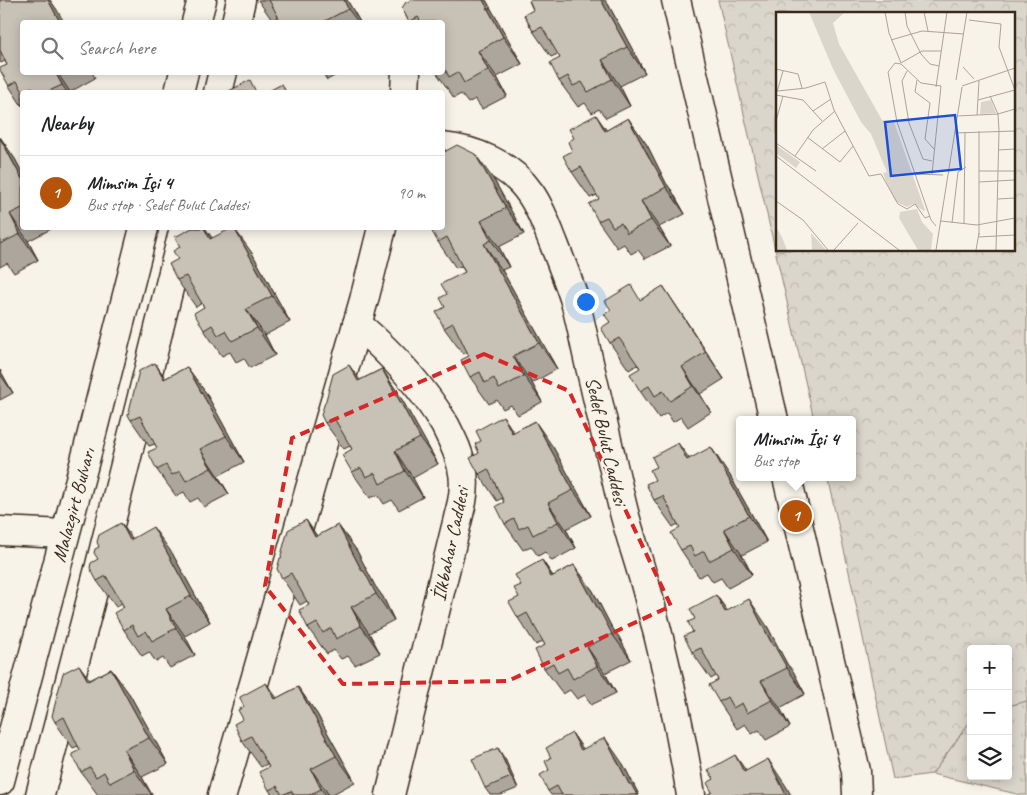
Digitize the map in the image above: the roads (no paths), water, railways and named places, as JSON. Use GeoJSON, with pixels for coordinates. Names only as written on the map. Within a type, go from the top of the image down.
{"type":"FeatureCollection","features":[{"type":"Feature","properties":{"kind":"main road"},"geometry":{"type":"LineString","coordinates":[[197,20],[202,0]]}},
{"type":"Feature","properties":{"kind":"main road"},"geometry":{"type":"LineString","coordinates":[[236,20],[241,0]]}},
{"type":"Feature","properties":{"kind":"main road"},"geometry":{"type":"LineString","coordinates":[[676,0],[773,416]]}},
{"type":"Feature","properties":{"kind":"main road"},"geometry":{"type":"LineString","coordinates":[[180,90],[183,75]]}},
{"type":"Feature","properties":{"kind":"main road"},"geometry":{"type":"LineString","coordinates":[[218,90],[222,75]]}},
{"type":"Feature","properties":{"kind":"main road"},"geometry":{"type":"LineString","coordinates":[[405,90],[406,75]]}},
{"type":"Feature","properties":{"kind":"main road","name":"Sedef Bulut Caddesi"},"geometry":{"type":"LineString","coordinates":[[445,147],[472,152],[489,159],[520,180],[537,203],[560,257],[574,299],[624,513],[647,588],[666,665],[691,795]]}},
{"type":"Feature","properties":{"kind":"main road","name":"Malazgirt Bulvarı"},"geometry":{"type":"LineString","coordinates":[[0,778],[143,230]]}},
{"type":"Feature","properties":{"kind":"main road","name":"Malazgirt Bulvarı"},"geometry":{"type":"LineString","coordinates":[[40,795],[100,565],[184,230]]}},
{"type":"Feature","properties":{"kind":"main road"},"geometry":{"type":"LineString","coordinates":[[222,795],[357,324],[381,230]]}},
{"type":"Feature","properties":{"kind":"main road","name":"İlkbahar Caddesi"},"geometry":{"type":"LineString","coordinates":[[357,324],[392,356],[421,390],[434,408],[458,451],[463,468],[464,486],[462,502],[390,795]]}},
{"type":"Feature","properties":{"kind":"main road"},"geometry":{"type":"LineString","coordinates":[[789,481],[856,770],[858,795]]}},
{"type":"Feature","properties":{"kind":"main road"},"geometry":{"type":"LineString","coordinates":[[0,531],[65,534]]}},
{"type":"Feature","properties":{"kind":"place","name":"Mimsim İçi 4"},"geometry":{"type":"Point","coordinates":[796,516]}}]}
